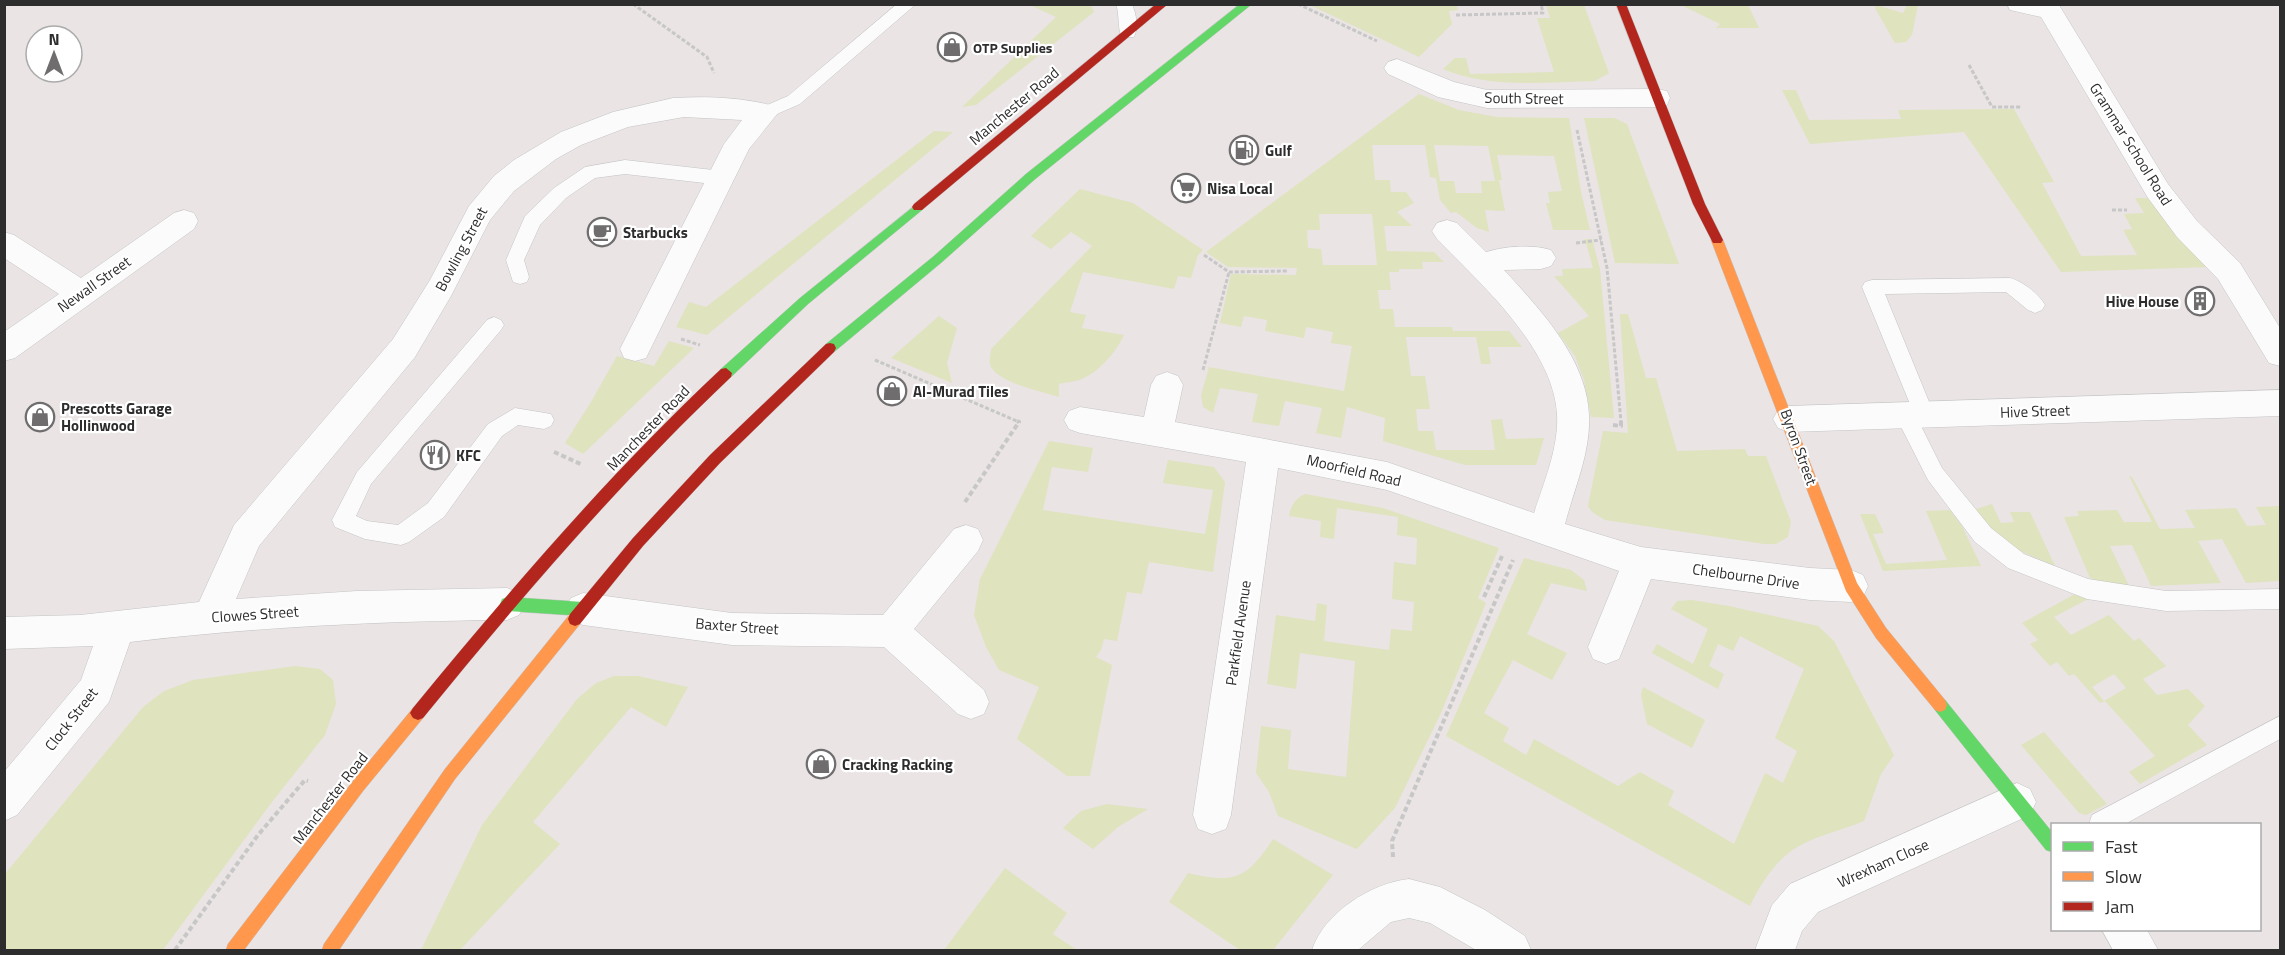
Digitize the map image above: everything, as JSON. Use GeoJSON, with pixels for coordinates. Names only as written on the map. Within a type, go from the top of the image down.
{"type":"FeatureCollection","features":[{"type":"Feature","properties":{"kind":"main road","name":"Manchester Road"},"geometry":{"type":"LineString","coordinates":[[234,951],[358,786],[507,604],[675,419],[804,301],[1163,4]]}},
{"type":"Feature","properties":{"kind":"main road"},"geometry":{"type":"LineString","coordinates":[[330,951],[450,774],[638,542],[715,459],[835,343],[938,258],[1030,177],[1247,4]]}},
{"type":"Feature","properties":{"kind":"main road","name":"Byron Street"},"geometry":{"type":"LineString","coordinates":[[1621,4],[1699,204],[1724,254],[1851,586],[1881,633],[2051,843]]}},
{"type":"Feature","properties":{"kind":"main road"},"geometry":{"type":"LineString","coordinates":[[507,604],[583,609]]}},
{"type":"Feature","properties":{"kind":"street","name":"Grammar School Road"},"geometry":{"type":"LineString","coordinates":[[2019,4],[2050,11],[2158,191],[2187,229],[2229,271],[2280,354]]}},
{"type":"Feature","properties":{"kind":"street","name":"South Street"},"geometry":{"type":"LineString","coordinates":[[1397,68],[1447,90],[1487,99],[1657,98]]}},
{"type":"Feature","properties":{"kind":"street","name":"Bowling Street"},"geometry":{"type":"LineString","coordinates":[[210,617],[246,536],[404,348],[426,315],[485,204],[506,180],[585,132],[631,116],[674,108],[712,108],[764,113]]}},
{"type":"Feature","properties":{"kind":"street"},"geometry":{"type":"LineString","coordinates":[[635,349],[738,144],[764,113]]}},
{"type":"Feature","properties":{"kind":"street","name":"Newall Street"},"geometry":{"type":"LineString","coordinates":[[4,349],[184,220]]}},
{"type":"Feature","properties":{"kind":"street"},"geometry":{"type":"LineString","coordinates":[[1447,231],[1481,266],[1552,351],[1570,392],[1573,416],[1570,441],[1546,531]]}},
{"type":"Feature","properties":{"kind":"street"},"geometry":{"type":"LineString","coordinates":[[4,243],[81,293]]}},
{"type":"Feature","properties":{"kind":"street"},"geometry":{"type":"LineString","coordinates":[[1481,266],[1501,258],[1541,258]]}},
{"type":"Feature","properties":{"kind":"street"},"geometry":{"type":"LineString","coordinates":[[1156,433],[1167,385]]}},
{"type":"Feature","properties":{"kind":"street","name":"Hive Street"},"geometry":{"type":"LineString","coordinates":[[1789,419],[2280,403]]}},
{"type":"Feature","properties":{"kind":"street","name":"Moorfield Road"},"geometry":{"type":"LineString","coordinates":[[1080,420],[1264,451],[1387,476],[1546,531]]}},
{"type":"Feature","properties":{"kind":"street","name":"Parkfield Avenue"},"geometry":{"type":"LineString","coordinates":[[1212,815],[1264,451]]}},
{"type":"Feature","properties":{"kind":"street"},"geometry":{"type":"LineString","coordinates":[[963,524],[891,631],[970,702]]}},
{"type":"Feature","properties":{"kind":"street","name":"Chelbourne Drive"},"geometry":{"type":"LineString","coordinates":[[1546,531],[1591,548],[1641,562],[1810,584],[1851,586]]}},
{"type":"Feature","properties":{"kind":"street"},"geometry":{"type":"LineString","coordinates":[[1606,647],[1641,562]]}},
{"type":"Feature","properties":{"kind":"street","name":"Clowes Street"},"geometry":{"type":"LineString","coordinates":[[4,633],[43,635],[210,617],[402,604],[507,604]]}},
{"type":"Feature","properties":{"kind":"street","name":"Baxter Street"},"geometry":{"type":"LineString","coordinates":[[583,609],[732,629],[891,631]]}},
{"type":"Feature","properties":{"kind":"street","name":"Clock Street"},"geometry":{"type":"LineString","coordinates":[[4,802],[96,690],[118,626]]}},
{"type":"Feature","properties":{"kind":"street","name":"Wrexham Close"},"geometry":{"type":"LineString","coordinates":[[1775,951],[1786,919],[1804,898],[2017,802]]}},
{"type":"Feature","properties":{"kind":"street"},"geometry":{"type":"LineString","coordinates":[[1332,951],[1341,938],[1376,907],[1398,899],[1424,901],[1450,913],[1511,951]]}},
{"type":"Feature","properties":{"kind":"street"},"geometry":{"type":"LineString","coordinates":[[2122,931],[2138,951]]}},
{"type":"Feature","properties":{"kind":"lane"},"geometry":{"type":"LineString","coordinates":[[764,113],[794,100],[908,4]]}},
{"type":"Feature","properties":{"kind":"lane"},"geometry":{"type":"LineString","coordinates":[[1124,4],[1128,14],[1128,33]]}},
{"type":"Feature","properties":{"kind":"lane"},"geometry":{"type":"LineString","coordinates":[[520,277],[515,260],[532,221],[560,193],[591,172],[625,167],[722,178]]}},
{"type":"Feature","properties":{"kind":"lane"},"geometry":{"type":"LineString","coordinates":[[2035,305],[2010,285],[1872,287],[1935,474],[1983,535],[2016,561],[2087,589],[2166,601],[2280,598]]}},
{"type":"Feature","properties":{"kind":"lane"},"geometry":{"type":"LineString","coordinates":[[494,325],[364,478],[343,520],[364,530],[401,535],[436,510],[495,430],[515,416],[544,420]]}},
{"type":"Feature","properties":{"kind":"lane"},"geometry":{"type":"LineString","coordinates":[[2105,823],[2280,727]]}},
{"type":"Feature","properties":{"kind":"path"},"geometry":{"type":"LineString","coordinates":[[633,4],[708,57],[719,85],[712,108]]}},
{"type":"Feature","properties":{"kind":"path"},"geometry":{"type":"LineString","coordinates":[[1298,4],[1379,42]]}},
{"type":"Feature","properties":{"kind":"path"},"geometry":{"type":"LineString","coordinates":[[1456,15],[1543,13],[1541,4]]}},
{"type":"Feature","properties":{"kind":"path"},"geometry":{"type":"LineString","coordinates":[[1969,65],[1992,107],[2021,107]]}},
{"type":"Feature","properties":{"kind":"path"},"geometry":{"type":"LineString","coordinates":[[1578,135],[1608,268],[1621,426],[1609,425]]}},
{"type":"Feature","properties":{"kind":"path"},"geometry":{"type":"LineString","coordinates":[[1204,255],[1229,272],[1287,271]]}},
{"type":"Feature","properties":{"kind":"path"},"geometry":{"type":"LineString","coordinates":[[1202,374],[1229,272]]}},
{"type":"Feature","properties":{"kind":"path"},"geometry":{"type":"LineString","coordinates":[[874,360],[1019,422],[963,524]]}},
{"type":"Feature","properties":{"kind":"path"},"geometry":{"type":"LineString","coordinates":[[550,450],[583,465]]}},
{"type":"Feature","properties":{"kind":"path"},"geometry":{"type":"LineString","coordinates":[[1484,597],[1502,555]]}},
{"type":"Feature","properties":{"kind":"path"},"geometry":{"type":"LineString","coordinates":[[1398,899],[1392,841],[1513,559]]}},
{"type":"Feature","properties":{"kind":"path"},"geometry":{"type":"LineString","coordinates":[[175,951],[258,835],[305,780]]}},
{"type":"Feature","properties":{"kind":"green space"},"geometry":{"type":"Polygon","coordinates":[[[1030,5],[1087,5],[1092,7],[1094,12],[976,105],[962,107],[1056,17],[1030,5]]]}},
{"type":"Feature","properties":{"kind":"green space"},"geometry":{"type":"Polygon","coordinates":[[[1310,5],[1457,5],[1458,10],[1449,11],[1452,24],[1419,57],[1310,5]]]}},
{"type":"Feature","properties":{"kind":"green space"},"geometry":{"type":"Polygon","coordinates":[[[1546,5],[1584,5],[1609,73],[1595,81],[1499,82],[1443,69],[1455,58],[1466,58],[1470,74],[1554,72],[1537,18],[1550,18],[1546,5]]]}},
{"type":"Feature","properties":{"kind":"green space"},"geometry":{"type":"Polygon","coordinates":[[[1681,5],[1748,5],[1759,28],[1716,28],[1720,24],[1681,5]]]}},
{"type":"Feature","properties":{"kind":"green space"},"geometry":{"type":"Polygon","coordinates":[[[1876,5],[1903,13],[1907,5],[1918,5],[1912,35],[1906,42],[1895,43],[1875,8],[1876,5]]]}},
{"type":"Feature","properties":{"kind":"green space"},"geometry":{"type":"Polygon","coordinates":[[[1782,90],[1796,90],[1809,120],[1901,119],[1898,110],[2014,109],[2054,182],[2042,183],[2081,256],[2137,255],[2123,230],[2132,229],[2124,214],[2144,213],[2135,198],[2154,198],[2211,267],[2061,272],[1964,132],[1810,144],[1782,90]]]}},
{"type":"Feature","properties":{"kind":"green space"},"geometry":{"type":"Polygon","coordinates":[[[1419,94],[1459,110],[1497,117],[1569,118],[1581,192],[1590,230],[1553,230],[1546,203],[1550,203],[1548,192],[1562,191],[1554,156],[1497,155],[1505,211],[1485,210],[1489,232],[1477,228],[1456,212],[1451,213],[1440,200],[1436,178],[1430,177],[1425,145],[1372,145],[1375,180],[1390,180],[1391,192],[1406,192],[1414,203],[1397,212],[1412,226],[1384,226],[1387,251],[1434,252],[1444,262],[1422,262],[1423,269],[1399,269],[1399,272],[1389,272],[1391,290],[1378,290],[1380,309],[1393,309],[1395,327],[1452,327],[1453,331],[1509,331],[1522,347],[1488,347],[1491,364],[1481,364],[1476,337],[1406,337],[1411,376],[1425,376],[1430,409],[1416,409],[1418,431],[1433,431],[1436,450],[1495,450],[1491,420],[1502,419],[1506,439],[1544,438],[1536,465],[1465,465],[1383,441],[1385,418],[1347,407],[1341,438],[1316,433],[1322,408],[1285,401],[1279,426],[1252,422],[1258,394],[1220,388],[1213,413],[1203,407],[1201,395],[1209,367],[1344,391],[1352,346],[1331,343],[1333,332],[1306,327],[1304,338],[1265,331],[1267,320],[1244,316],[1241,327],[1220,323],[1231,274],[1296,275],[1297,268],[1228,267],[1206,252],[1419,94]],[[1434,145],[1440,181],[1454,181],[1456,193],[1482,193],[1481,181],[1495,181],[1488,146],[1434,145]],[[1319,214],[1320,230],[1307,230],[1308,248],[1321,249],[1323,265],[1377,265],[1372,214],[1319,214]]]}},
{"type":"Feature","properties":{"kind":"green space"},"geometry":{"type":"Polygon","coordinates":[[[1584,118],[1614,118],[1627,124],[1679,264],[1615,263],[1584,118]]]}},
{"type":"Feature","properties":{"kind":"green space"},"geometry":{"type":"Polygon","coordinates":[[[934,131],[953,132],[707,335],[676,327],[689,302],[706,307],[934,131]]]}},
{"type":"Feature","properties":{"kind":"green space"},"geometry":{"type":"Polygon","coordinates":[[[1080,189],[1133,203],[1203,250],[1198,255],[1191,278],[1178,276],[1174,289],[1083,272],[1070,312],[1086,315],[1082,328],[1124,335],[1112,354],[1089,376],[1059,384],[1059,397],[1000,376],[990,364],[991,349],[1092,246],[1071,232],[1051,249],[1031,236],[1080,189]]]}},
{"type":"Feature","properties":{"kind":"green space"},"geometry":{"type":"Polygon","coordinates":[[[1585,239],[1592,239],[1600,269],[1614,418],[1591,417],[1584,380],[1575,356],[1558,333],[1589,316],[1554,276],[1563,276],[1562,269],[1593,268],[1585,239]]]}},
{"type":"Feature","properties":{"kind":"green space"},"geometry":{"type":"Polygon","coordinates":[[[1620,314],[1628,314],[1646,378],[1656,378],[1677,451],[1745,449],[1748,456],[1766,456],[1791,522],[1788,537],[1776,544],[1764,544],[1605,520],[1592,512],[1588,506],[1603,431],[1628,433],[1620,314]]]}},
{"type":"Feature","properties":{"kind":"green space"},"geometry":{"type":"Polygon","coordinates":[[[939,316],[957,328],[947,363],[952,383],[891,358],[939,316]]]}},
{"type":"Feature","properties":{"kind":"green space"},"geometry":{"type":"Polygon","coordinates":[[[669,341],[694,348],[583,454],[565,443],[617,356],[654,366],[669,341]]]}},
{"type":"Feature","properties":{"kind":"green space"},"geometry":{"type":"Polygon","coordinates":[[[1049,441],[1093,448],[1088,472],[1052,467],[1043,510],[1205,534],[1213,490],[1163,483],[1168,460],[1214,467],[1225,482],[1213,572],[1149,562],[1142,594],[1127,592],[1117,641],[1104,639],[1096,657],[1112,665],[1090,776],[1067,776],[1017,739],[1039,687],[999,670],[986,647],[974,615],[980,579],[1049,441]]]}},
{"type":"Feature","properties":{"kind":"green space"},"geometry":{"type":"Polygon","coordinates":[[[2129,476],[2132,477],[2160,529],[2195,528],[2185,510],[2236,508],[2247,526],[2266,525],[2256,507],[2280,506],[2280,581],[2246,583],[2222,539],[2198,541],[2221,583],[2151,586],[2132,545],[2110,546],[2129,586],[2120,588],[2090,578],[2064,517],[2079,516],[2077,511],[2117,510],[2124,522],[2152,522],[2129,476]]]}},
{"type":"Feature","properties":{"kind":"green space"},"geometry":{"type":"Polygon","coordinates":[[[1305,494],[1383,508],[1499,548],[1478,598],[1486,603],[1441,713],[1395,808],[1357,849],[1278,816],[1269,792],[1256,773],[1261,726],[1291,730],[1288,769],[1346,777],[1355,661],[1300,653],[1296,689],[1267,684],[1276,615],[1315,621],[1317,603],[1327,605],[1324,641],[1389,650],[1391,629],[1412,631],[1414,602],[1392,599],[1394,562],[1416,565],[1417,538],[1397,535],[1398,517],[1337,508],[1334,539],[1320,537],[1321,521],[1289,516],[1294,503],[1305,494]]]}},
{"type":"Feature","properties":{"kind":"green space"},"geometry":{"type":"Polygon","coordinates":[[[1992,504],[2001,523],[2014,522],[2010,512],[2030,512],[2055,566],[2006,545],[1973,510],[1992,504]]]}},
{"type":"Feature","properties":{"kind":"green space"},"geometry":{"type":"Polygon","coordinates":[[[1950,510],[1962,526],[1981,566],[1883,571],[1860,514],[1875,514],[1884,533],[1873,534],[1886,564],[1947,560],[1926,511],[1950,510]]]}},
{"type":"Feature","properties":{"kind":"green space"},"geometry":{"type":"Polygon","coordinates":[[[1524,558],[1571,570],[1584,580],[1587,591],[1551,583],[1527,634],[1567,653],[1552,680],[1513,660],[1484,713],[1509,728],[1503,741],[1526,755],[1534,739],[1618,786],[1640,772],[1674,791],[1668,805],[1734,844],[1765,773],[1783,783],[1797,751],[1775,738],[1804,669],[1740,636],[1733,651],[1718,644],[1709,666],[1724,674],[1718,689],[1652,653],[1657,644],[1693,664],[1708,629],[1671,609],[1677,601],[1692,600],[1729,606],[1818,626],[1834,641],[1894,755],[1881,774],[1864,821],[1814,839],[1791,851],[1770,872],[1750,906],[1446,736],[1524,558]]]}},
{"type":"Feature","properties":{"kind":"green space"},"geometry":{"type":"Polygon","coordinates":[[[2077,593],[2088,599],[2054,617],[2071,635],[2109,615],[2134,641],[2139,638],[2166,666],[2143,679],[2157,695],[2188,689],[2205,706],[2188,725],[2207,745],[2140,784],[2129,772],[2155,756],[2105,701],[2100,703],[2074,674],[2069,676],[2057,662],[2050,666],[2030,644],[2038,640],[2022,623],[2077,593]],[[2114,674],[2092,687],[2104,701],[2126,688],[2114,674]]]}},
{"type":"Feature","properties":{"kind":"green space"},"geometry":{"type":"Polygon","coordinates":[[[295,666],[320,669],[333,680],[336,704],[325,735],[272,802],[163,950],[5,950],[5,874],[143,707],[164,691],[193,680],[295,666]]]}},
{"type":"Feature","properties":{"kind":"green space"},"geometry":{"type":"Polygon","coordinates":[[[614,676],[638,676],[688,687],[666,727],[631,707],[533,822],[560,844],[460,950],[421,950],[482,825],[577,699],[596,683],[614,676]]]}},
{"type":"Feature","properties":{"kind":"green space"},"geometry":{"type":"Polygon","coordinates":[[[1643,687],[1705,720],[1692,748],[1647,724],[1641,695],[1643,687]]]}},
{"type":"Feature","properties":{"kind":"green space"},"geometry":{"type":"Polygon","coordinates":[[[2044,732],[2107,804],[2086,815],[2079,813],[2021,745],[2044,732]]]}},
{"type":"Feature","properties":{"kind":"green space"},"geometry":{"type":"Polygon","coordinates":[[[1107,804],[1148,809],[1118,827],[1093,849],[1063,828],[1081,811],[1107,804]]]}},
{"type":"Feature","properties":{"kind":"green space"},"geometry":{"type":"Polygon","coordinates":[[[1273,839],[1333,875],[1273,950],[1240,950],[1169,902],[1188,873],[1217,878],[1238,875],[1255,863],[1273,839]]]}},
{"type":"Feature","properties":{"kind":"green space"},"geometry":{"type":"Polygon","coordinates":[[[1005,868],[1067,913],[1053,934],[1077,950],[944,950],[1005,868]]]}},
{"type":"Feature","properties":{"kind":"traffic: fast"},"geometry":{"type":"LineString","coordinates":[[830,348],[938,259],[1030,177],[1247,4]]}},
{"type":"Feature","properties":{"kind":"traffic: fast"},"geometry":{"type":"LineString","coordinates":[[726,373],[804,301],[918,207]]}},
{"type":"Feature","properties":{"kind":"traffic: fast"},"geometry":{"type":"LineString","coordinates":[[507,604],[583,609]]}},
{"type":"Feature","properties":{"kind":"traffic: fast"},"geometry":{"type":"LineString","coordinates":[[1940,705],[2051,843]]}},
{"type":"Feature","properties":{"kind":"traffic: slow"},"geometry":{"type":"LineString","coordinates":[[1717,240],[1851,586],[1881,633],[1940,705]]}},
{"type":"Feature","properties":{"kind":"traffic: slow"},"geometry":{"type":"LineString","coordinates":[[330,950],[450,774],[575,619]]}},
{"type":"Feature","properties":{"kind":"traffic: slow"},"geometry":{"type":"LineString","coordinates":[[234,950],[358,786],[418,713]]}},
{"type":"Feature","properties":{"kind":"traffic: jam"},"geometry":{"type":"LineString","coordinates":[[918,207],[1163,4]]}},
{"type":"Feature","properties":{"kind":"traffic: jam"},"geometry":{"type":"LineString","coordinates":[[1621,4],[1699,204],[1717,240]]}},
{"type":"Feature","properties":{"kind":"traffic: jam"},"geometry":{"type":"LineString","coordinates":[[575,619],[638,542],[715,459],[830,348]]}},
{"type":"Feature","properties":{"kind":"traffic: jam"},"geometry":{"type":"LineString","coordinates":[[418,713],[528,581],[604,495],[684,412],[726,373]]}},
{"type":"Feature","properties":{"kind":"place","name":"OTP Supplies"},"geometry":{"type":"Point","coordinates":[952,47]}},
{"type":"Feature","properties":{"kind":"place","name":"Gulf"},"geometry":{"type":"Point","coordinates":[1244,150]}},
{"type":"Feature","properties":{"kind":"place","name":"Nisa Local"},"geometry":{"type":"Point","coordinates":[1186,188]}},
{"type":"Feature","properties":{"kind":"place","name":"Starbucks"},"geometry":{"type":"Point","coordinates":[602,232]}},
{"type":"Feature","properties":{"kind":"place","name":"Hive House"},"geometry":{"type":"Point","coordinates":[2200,301]}},
{"type":"Feature","properties":{"kind":"place","name":"Al-Murad Tiles"},"geometry":{"type":"Point","coordinates":[892,391]}},
{"type":"Feature","properties":{"kind":"place","name":"Prescotts Garage Hollinwood"},"geometry":{"type":"Point","coordinates":[40,417]}},
{"type":"Feature","properties":{"kind":"place","name":"KFC"},"geometry":{"type":"Point","coordinates":[435,455]}},
{"type":"Feature","properties":{"kind":"place","name":"Cracking Racking"},"geometry":{"type":"Point","coordinates":[821,764]}}]}
